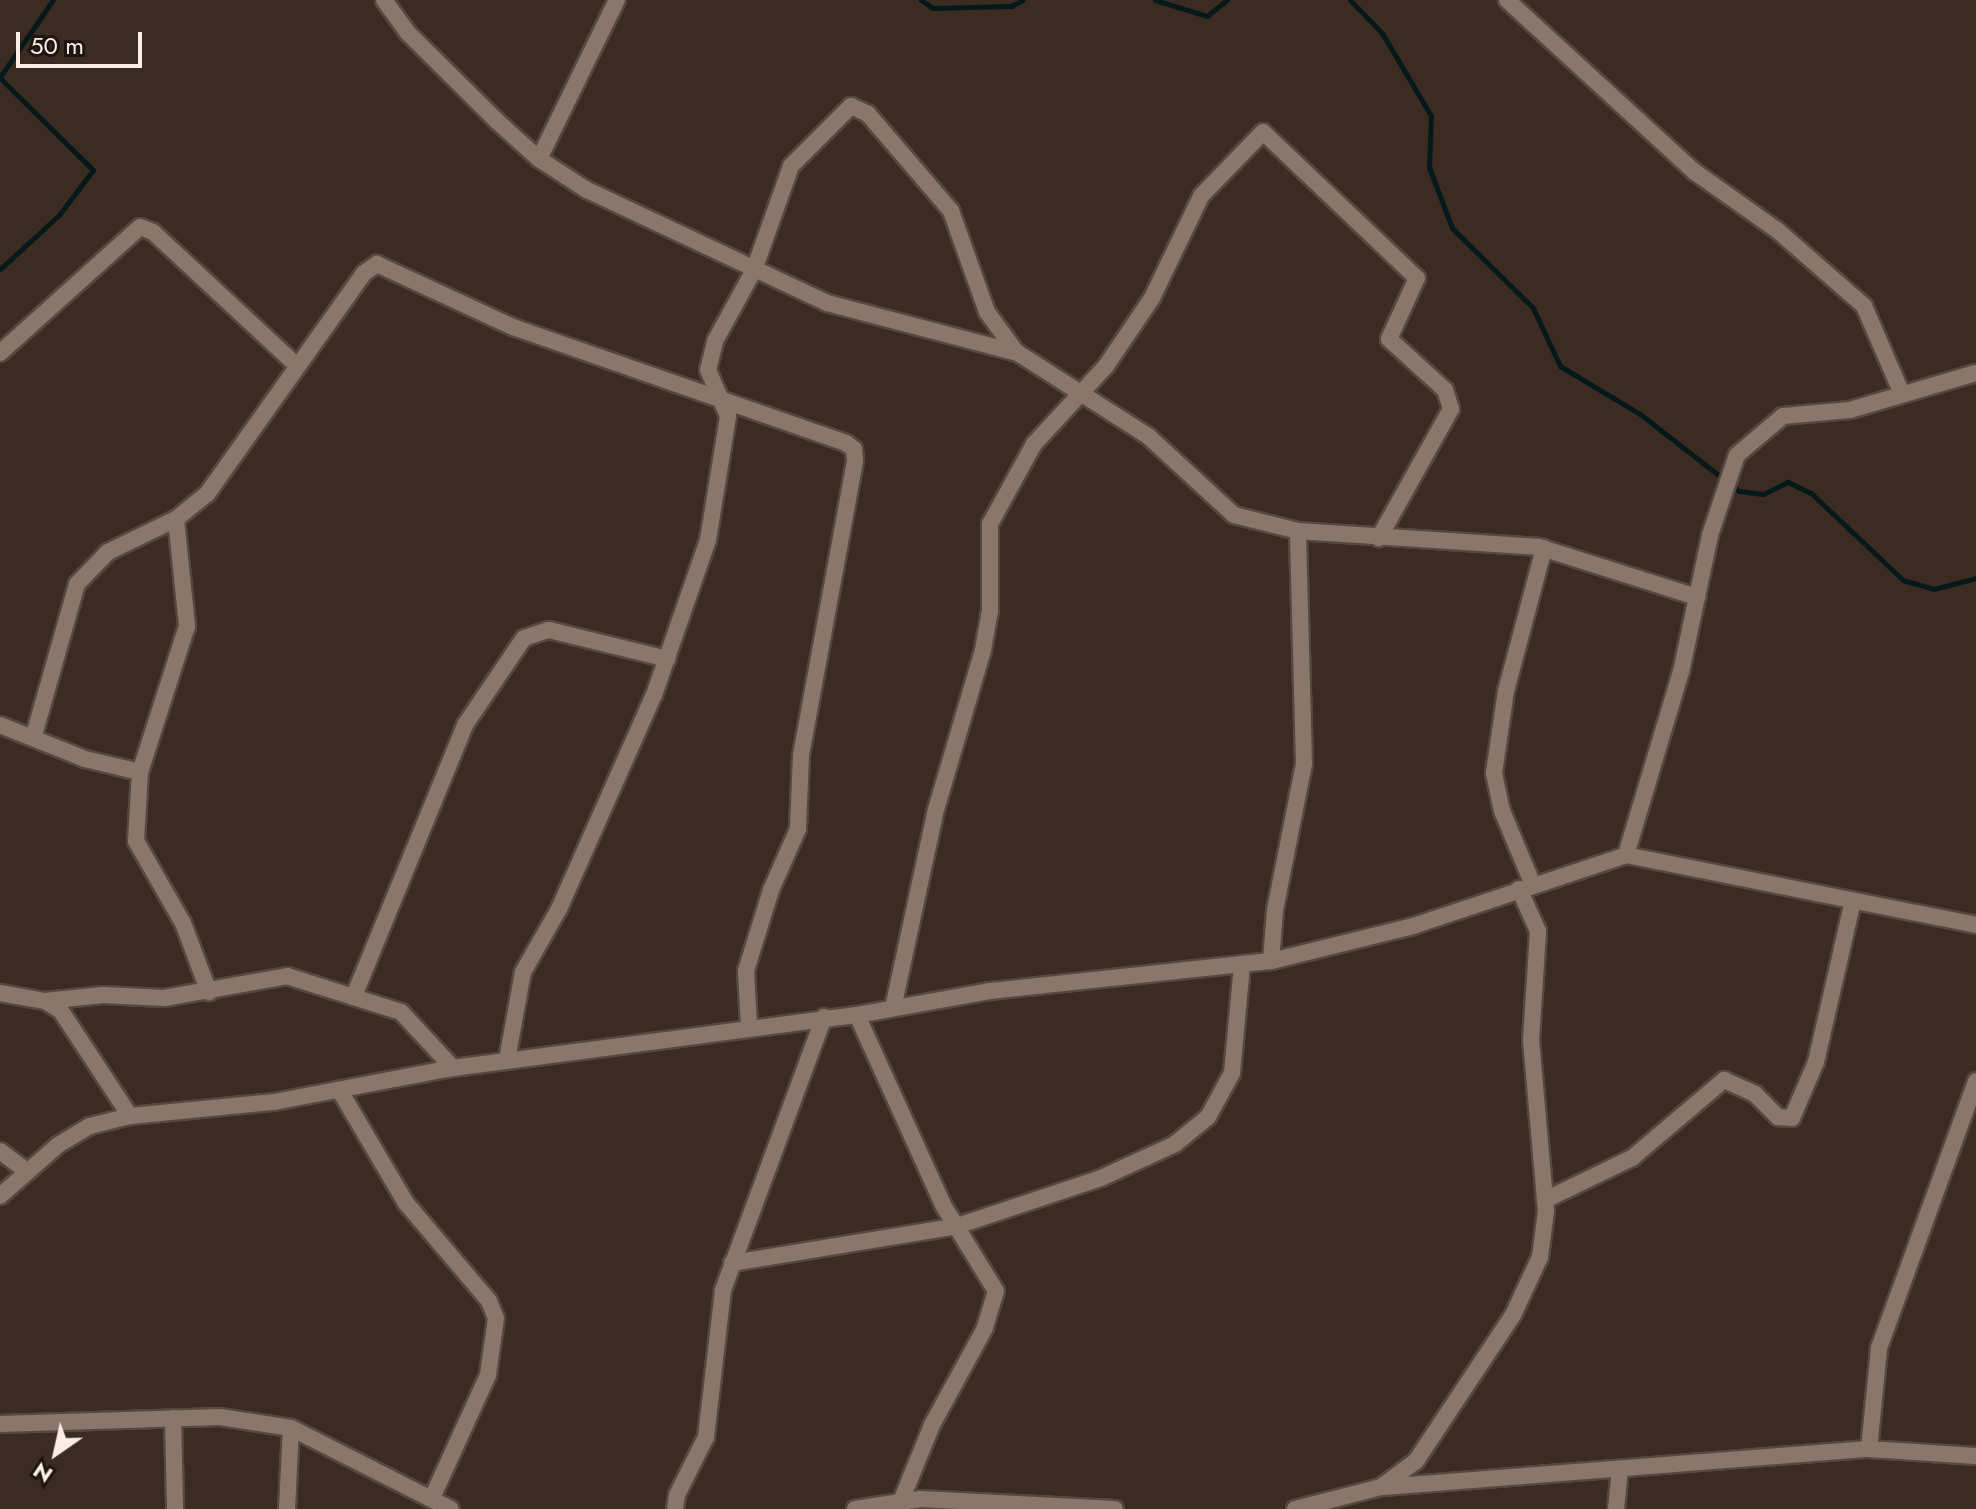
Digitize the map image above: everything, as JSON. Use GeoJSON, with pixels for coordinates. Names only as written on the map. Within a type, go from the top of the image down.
{"type":"FeatureCollection","features":[{"type":"Feature","properties":{"kind":"street"},"geometry":{"type":"LineString","coordinates":[[384,0],[444,71],[539,159],[587,190],[827,303],[1018,353],[1148,436],[1234,515],[1298,531],[1544,548],[1697,597]]}},
{"type":"Feature","properties":{"kind":"street"},"geometry":{"type":"LineString","coordinates":[[539,159],[617,0]]}},
{"type":"Feature","properties":{"kind":"street"},"geometry":{"type":"LineString","coordinates":[[1507,0],[1695,172],[1777,230],[1864,306],[1902,394]]}},
{"type":"Feature","properties":{"kind":"street"},"geometry":{"type":"LineString","coordinates":[[507,1060],[523,972],[559,909],[667,659],[708,540],[728,416],[724,399],[710,376],[710,356],[754,270],[791,166],[856,105],[951,211],[987,312],[1018,353]]}},
{"type":"Feature","properties":{"kind":"street"},"geometry":{"type":"LineString","coordinates":[[893,1008],[935,813],[983,650],[990,611],[990,524],[1034,444],[1083,393],[1159,287],[1201,196],[1255,137],[1268,133],[1417,278],[1389,339],[1445,390],[1451,409],[1379,538]]}},
{"type":"Feature","properties":{"kind":"street"},"geometry":{"type":"LineString","coordinates":[[0,353],[140,227],[153,232],[296,365]]}},
{"type":"Feature","properties":{"kind":"street"},"geometry":{"type":"LineString","coordinates":[[34,735],[77,584],[108,552],[176,519],[207,494],[364,273],[377,264],[513,327],[846,443],[856,454],[801,756],[798,829],[771,890],[746,971],[749,1027]]}},
{"type":"Feature","properties":{"kind":"street"},"geometry":{"type":"LineString","coordinates":[[1626,855],[1681,672],[1719,505],[1729,473],[1748,443],[1783,416],[1850,410],[1976,373]]}},
{"type":"Feature","properties":{"kind":"street"},"geometry":{"type":"LineString","coordinates":[[176,519],[187,626],[140,772],[136,841],[183,923],[209,992]]}},
{"type":"Feature","properties":{"kind":"street"},"geometry":{"type":"LineString","coordinates":[[1271,961],[1275,910],[1304,764],[1298,531]]}},
{"type":"Feature","properties":{"kind":"street"},"geometry":{"type":"LineString","coordinates":[[1381,1487],[1416,1461],[1513,1315],[1540,1257],[1545,1200],[1531,1040],[1537,923],[1502,811],[1494,773],[1506,691],[1544,548]]}},
{"type":"Feature","properties":{"kind":"street"},"geometry":{"type":"LineString","coordinates":[[354,996],[465,725],[517,645],[532,631],[549,630],[667,659]]}},
{"type":"Feature","properties":{"kind":"street"},"geometry":{"type":"LineString","coordinates":[[0,725],[34,735],[85,759],[140,772]]}},
{"type":"Feature","properties":{"kind":"street"},"geometry":{"type":"LineString","coordinates":[[0,1196],[27,1171],[90,1126],[130,1116],[340,1091],[453,1068],[857,1015],[990,991],[1271,961],[1351,944],[1626,855],[1976,925]]}},
{"type":"Feature","properties":{"kind":"street"},"geometry":{"type":"LineString","coordinates":[[1545,1200],[1632,1158],[1724,1080],[1755,1094],[1778,1117],[1792,1118],[1816,1062],[1853,901]]}},
{"type":"Feature","properties":{"kind":"street"},"geometry":{"type":"LineString","coordinates":[[732,1263],[957,1226],[1101,1178],[1195,1130],[1208,1117],[1232,1073],[1242,965]]}},
{"type":"Feature","properties":{"kind":"street"},"geometry":{"type":"LineString","coordinates":[[0,993],[45,1001],[209,992],[287,976],[401,1012],[453,1068]]}},
{"type":"Feature","properties":{"kind":"street"},"geometry":{"type":"LineString","coordinates":[[45,1001],[76,1027],[130,1116]]}},
{"type":"Feature","properties":{"kind":"street"},"geometry":{"type":"LineString","coordinates":[[857,1015],[957,1226],[994,1282],[995,1302],[932,1425],[901,1501]]}},
{"type":"Feature","properties":{"kind":"street"},"geometry":{"type":"LineString","coordinates":[[675,1509],[677,1495],[706,1437],[720,1309],[732,1263],[824,1017]]}},
{"type":"Feature","properties":{"kind":"street"},"geometry":{"type":"LineString","coordinates":[[1869,1449],[1879,1348],[1976,1081]]}},
{"type":"Feature","properties":{"kind":"street"},"geometry":{"type":"LineString","coordinates":[[340,1091],[406,1203],[481,1291],[496,1318],[488,1375],[432,1498]]}},
{"type":"Feature","properties":{"kind":"street"},"geometry":{"type":"LineString","coordinates":[[0,1151],[27,1171]]}},
{"type":"Feature","properties":{"kind":"street"},"geometry":{"type":"LineString","coordinates":[[0,1424],[220,1417],[291,1428],[451,1509]]}},
{"type":"Feature","properties":{"kind":"street"},"geometry":{"type":"LineString","coordinates":[[173,1418],[175,1509]]}},
{"type":"Feature","properties":{"kind":"street"},"geometry":{"type":"LineString","coordinates":[[287,1509],[291,1428]]}},
{"type":"Feature","properties":{"kind":"street"},"geometry":{"type":"LineString","coordinates":[[1295,1509],[1381,1487],[1869,1449],[1976,1456]]}},
{"type":"Feature","properties":{"kind":"street"},"geometry":{"type":"LineString","coordinates":[[1616,1509],[1620,1469]]}},
{"type":"Feature","properties":{"kind":"street"},"geometry":{"type":"LineString","coordinates":[[855,1509],[901,1501],[950,1499],[1115,1509]]}},
{"type":"Feature","properties":{"kind":"waterway"},"geometry":{"type":"LineString","coordinates":[[0,77],[53,0]]}},
{"type":"Feature","properties":{"kind":"waterway"},"geometry":{"type":"LineString","coordinates":[[921,0],[933,8],[1011,6],[1023,0]]}},
{"type":"Feature","properties":{"kind":"waterway"},"geometry":{"type":"LineString","coordinates":[[1155,0],[1207,16],[1227,0]]}},
{"type":"Feature","properties":{"kind":"waterway"},"geometry":{"type":"LineString","coordinates":[[1350,0],[1382,33],[1431,116],[1429,167],[1452,228],[1533,308],[1560,366],[1640,414],[1739,491],[1763,494],[1788,482],[1811,493],[1903,580],[1934,589],[1976,578]]}},
{"type":"Feature","properties":{"kind":"waterway"},"geometry":{"type":"LineString","coordinates":[[0,78],[93,170],[59,215],[0,269]]}}]}
